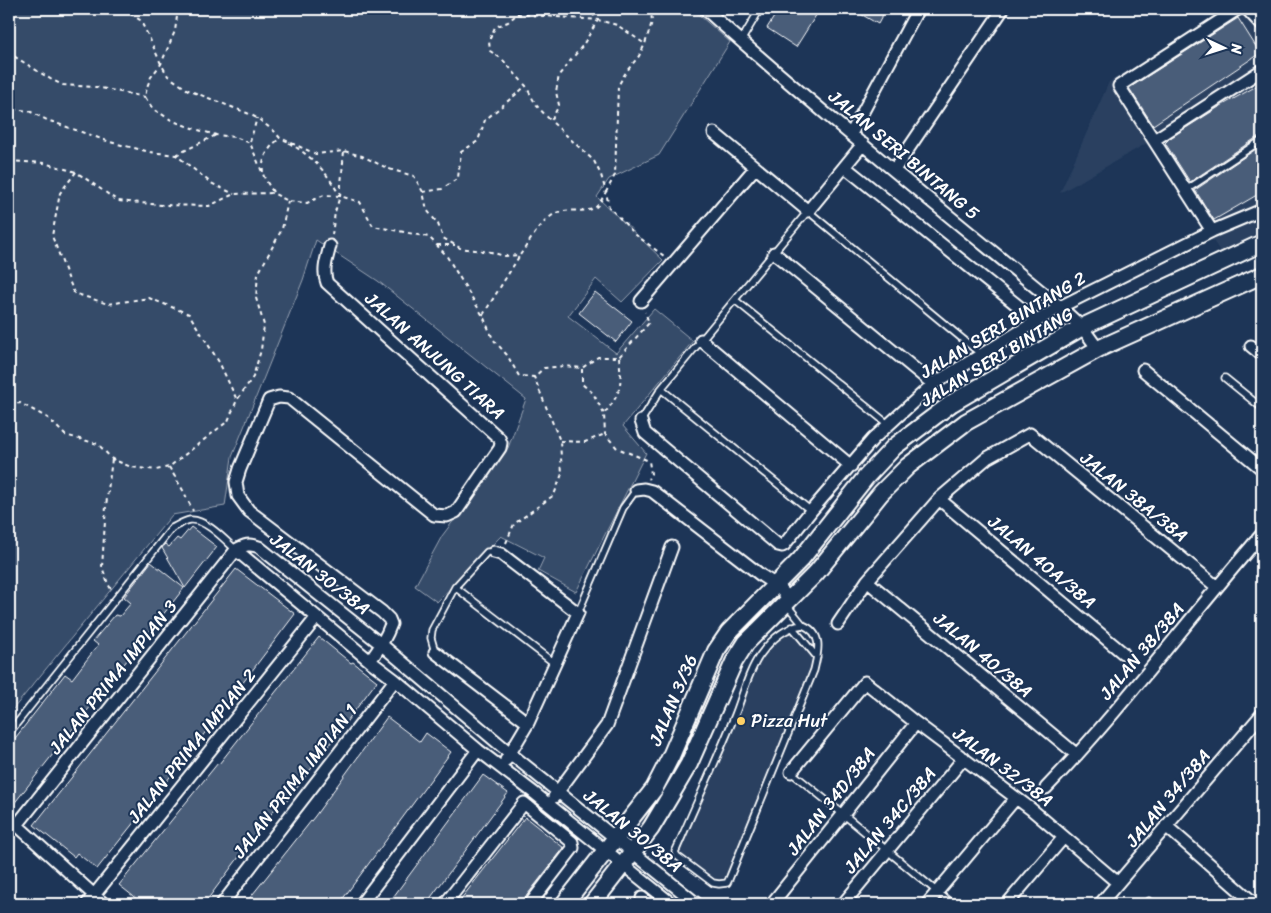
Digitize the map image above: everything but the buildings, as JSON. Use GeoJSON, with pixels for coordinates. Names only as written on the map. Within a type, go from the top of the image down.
{"type":"FeatureCollection","features":[{"type":"Feature","properties":{"kind":"street","name":"JALAN SERI BINTANG 5"},"geometry":{"type":"LineString","coordinates":[[705,9],[851,134],[1060,307],[1082,327],[1098,349]]}},
{"type":"Feature","properties":{"kind":"street"},"geometry":{"type":"LineString","coordinates":[[851,134],[918,9]]}},
{"type":"Feature","properties":{"kind":"street"},"geometry":{"type":"LineString","coordinates":[[894,170],[1003,9]]}},
{"type":"Feature","properties":{"kind":"street"},"geometry":{"type":"LineString","coordinates":[[1212,231],[1119,86],[1238,9]]}},
{"type":"Feature","properties":{"kind":"street"},"geometry":{"type":"LineString","coordinates":[[1247,9],[1262,25]]}},
{"type":"Feature","properties":{"kind":"street"},"geometry":{"type":"LineString","coordinates":[[1154,140],[1262,70]]}},
{"type":"Feature","properties":{"kind":"street"},"geometry":{"type":"LineString","coordinates":[[714,133],[808,211],[863,144]]}},
{"type":"Feature","properties":{"kind":"street"},"geometry":{"type":"LineString","coordinates":[[845,167],[1037,321]]}},
{"type":"Feature","properties":{"kind":"street"},"geometry":{"type":"LineString","coordinates":[[641,301],[755,168]]}},
{"type":"Feature","properties":{"kind":"street","name":"JALAN SERI BINTANG 2"},"geometry":{"type":"LineString","coordinates":[[642,421],[645,433],[778,545],[782,546],[872,439],[934,384],[1060,307],[1212,231],[1262,210]]}},
{"type":"Feature","properties":{"kind":"street","name":"JALAN SERI BINTANG"},"geometry":{"type":"LineString","coordinates":[[776,585],[801,559],[866,477],[894,448],[952,403],[1082,327],[1262,243]]}},
{"type":"Feature","properties":{"kind":"street","name":"JALAN ANJUNG TIARA"},"geometry":{"type":"LineString","coordinates":[[330,246],[324,271],[327,283],[499,438],[501,443],[500,448],[456,512],[447,516],[434,515],[289,398],[278,397],[268,400],[240,468],[236,482],[238,496],[249,511],[389,619],[391,624],[382,645],[370,661]]}},
{"type":"Feature","properties":{"kind":"street"},"geometry":{"type":"LineString","coordinates":[[774,253],[934,384]]}},
{"type":"Feature","properties":{"kind":"street"},"geometry":{"type":"LineString","coordinates":[[640,489],[652,492],[776,585],[788,602],[816,573],[881,493],[908,466],[966,422],[1098,349],[1262,275]]}},
{"type":"Feature","properties":{"kind":"street"},"geometry":{"type":"LineString","coordinates":[[701,340],[850,466]]}},
{"type":"Feature","properties":{"kind":"street"},"geometry":{"type":"LineString","coordinates":[[1251,346],[1262,355]]}},
{"type":"Feature","properties":{"kind":"street"},"geometry":{"type":"LineString","coordinates":[[1143,370],[1262,469]]}},
{"type":"Feature","properties":{"kind":"street","name":"JALAN 38A/38A"},"geometry":{"type":"LineString","coordinates":[[939,499],[986,458],[1030,434],[1217,587]]}},
{"type":"Feature","properties":{"kind":"street"},"geometry":{"type":"LineString","coordinates":[[838,624],[867,581],[939,499]]}},
{"type":"Feature","properties":{"kind":"street","name":"JALAN 40A/38A"},"geometry":{"type":"LineString","coordinates":[[939,499],[1123,653]]}},
{"type":"Feature","properties":{"kind":"street","name":"JALAN 38/38A"},"geometry":{"type":"LineString","coordinates":[[1046,788],[1149,672],[1262,534]]}},
{"type":"Feature","properties":{"kind":"street","name":"JALAN 30/38A"},"geometry":{"type":"LineString","coordinates":[[610,845],[557,792],[382,645],[259,547],[252,544],[244,545],[236,550],[478,750],[548,804],[697,904]]}},
{"type":"Feature","properties":{"kind":"street"},"geometry":{"type":"LineString","coordinates":[[548,804],[607,725],[672,548]]}},
{"type":"Feature","properties":{"kind":"street","name":"JALAN PRIMA IMPIAN 3"},"geometry":{"type":"LineString","coordinates":[[13,821],[236,550]]}},
{"type":"Feature","properties":{"kind":"street"},"geometry":{"type":"LineString","coordinates":[[497,553],[578,613],[528,722],[511,754],[501,767]]}},
{"type":"Feature","properties":{"kind":"street","name":"JALAN 40/38A"},"geometry":{"type":"LineString","coordinates":[[867,581],[1077,755]]}},
{"type":"Feature","properties":{"kind":"street","name":"JALAN 3/36"},"geometry":{"type":"LineString","coordinates":[[592,904],[627,858],[660,820],[671,802],[689,764],[716,651],[729,632],[776,585]]}},
{"type":"Feature","properties":{"kind":"street","name":"JALAN 3/36"},"geometry":{"type":"LineString","coordinates":[[564,904],[654,789],[671,756],[734,662],[754,648],[788,602]]}},
{"type":"Feature","properties":{"kind":"street","name":"JALAN PRIMA IMPIAN 2"},"geometry":{"type":"LineString","coordinates":[[91,900],[317,617]]}},
{"type":"Feature","properties":{"kind":"street"},"geometry":{"type":"LineString","coordinates":[[435,652],[528,722]]}},
{"type":"Feature","properties":{"kind":"street","name":"JALAN PRIMA IMPIAN 1"},"geometry":{"type":"LineString","coordinates":[[222,904],[395,680]]}},
{"type":"Feature","properties":{"kind":"street","name":"JALAN 32/38A"},"geometry":{"type":"LineString","coordinates":[[791,772],[865,682],[1016,798],[1118,883]]}},
{"type":"Feature","properties":{"kind":"street","name":"JALAN 34/38A"},"geometry":{"type":"LineString","coordinates":[[1100,904],[1262,714]]}},
{"type":"Feature","properties":{"kind":"street","name":"JALAN 34D/38A"},"geometry":{"type":"LineString","coordinates":[[776,903],[843,814],[916,723]]}},
{"type":"Feature","properties":{"kind":"street"},"geometry":{"type":"LineString","coordinates":[[360,904],[478,750]]}},
{"type":"Feature","properties":{"kind":"street","name":"JALAN 34C/38A"},"geometry":{"type":"LineString","coordinates":[[843,904],[964,758]]}},
{"type":"Feature","properties":{"kind":"street"},"geometry":{"type":"LineString","coordinates":[[445,904],[533,792]]}},
{"type":"Feature","properties":{"kind":"street"},"geometry":{"type":"LineString","coordinates":[[927,904],[1016,798]]}},
{"type":"Feature","properties":{"kind":"street"},"geometry":{"type":"LineString","coordinates":[[524,803],[572,842],[573,848],[530,904]]}},
{"type":"Feature","properties":{"kind":"street"},"geometry":{"type":"LineString","coordinates":[[13,821],[91,900],[104,904]]}},
{"type":"Feature","properties":{"kind":"street"},"geometry":{"type":"LineString","coordinates":[[1166,826],[1255,904]]}},
{"type":"Feature","properties":{"kind":"street"},"geometry":{"type":"LineString","coordinates":[[1007,904],[1064,837]]}},
{"type":"Feature","properties":{"kind":"street","name":"JALAN 30/38A"},"geometry":{"type":"LineString","coordinates":[[627,858],[672,904]]}},
{"type":"Feature","properties":{"kind":"lane"},"geometry":{"type":"LineString","coordinates":[[741,41],[760,9]]}},
{"type":"Feature","properties":{"kind":"lane"},"geometry":{"type":"LineString","coordinates":[[1186,190],[1262,140]]}},
{"type":"Feature","properties":{"kind":"lane"},"geometry":{"type":"LineString","coordinates":[[642,421],[662,389],[808,211],[982,355]]}},
{"type":"Feature","properties":{"kind":"lane"},"geometry":{"type":"LineString","coordinates":[[735,300],[889,425]]}},
{"type":"Feature","properties":{"kind":"lane"},"geometry":{"type":"LineString","coordinates":[[1226,378],[1262,408]]}},
{"type":"Feature","properties":{"kind":"lane"},"geometry":{"type":"LineString","coordinates":[[662,389],[811,511]]}},
{"type":"Feature","properties":{"kind":"lane"},"geometry":{"type":"LineString","coordinates":[[578,613],[623,508],[640,489]]}},
{"type":"Feature","properties":{"kind":"lane"},"geometry":{"type":"LineString","coordinates":[[9,733],[172,528],[189,520],[197,520],[213,530],[236,550]]}},
{"type":"Feature","properties":{"kind":"lane"},"geometry":{"type":"LineString","coordinates":[[435,652],[431,638],[432,630],[455,587],[487,552],[497,553]]}},
{"type":"Feature","properties":{"kind":"lane"},"geometry":{"type":"LineString","coordinates":[[455,587],[554,663]]}},
{"type":"Feature","properties":{"kind":"lane"},"geometry":{"type":"LineString","coordinates":[[788,602],[803,625]]}},
{"type":"Feature","properties":{"kind":"lane"},"geometry":{"type":"LineString","coordinates":[[803,625],[810,628],[817,638],[818,648],[814,670],[729,879],[727,882],[720,884],[713,883],[677,856],[675,852],[754,665],[754,648],[792,627],[803,625]]}},
{"type":"Feature","properties":{"kind":"lane"},"geometry":{"type":"LineString","coordinates":[[792,627],[817,657]]}},
{"type":"Feature","properties":{"kind":"lane"},"geometry":{"type":"LineString","coordinates":[[791,772],[952,904]]}},
{"type":"Feature","properties":{"kind":"lane"},"geometry":{"type":"LineString","coordinates":[[1144,904],[1149,901],[1155,904]]}},
{"type":"Feature","properties":{"kind":"path"},"geometry":{"type":"LineString","coordinates":[[124,9],[140,20],[168,76],[188,90],[258,118],[280,138],[308,155],[326,174],[340,196]]}},
{"type":"Feature","properties":{"kind":"path"},"geometry":{"type":"LineString","coordinates":[[178,9],[175,31],[161,64],[146,87],[145,97],[153,109],[173,121],[195,129],[216,135],[235,137],[250,143]]}},
{"type":"Feature","properties":{"kind":"path"},"geometry":{"type":"LineString","coordinates":[[518,9],[517,14],[508,22],[495,27],[490,41],[490,51],[502,59],[526,86],[536,105],[551,121],[594,161],[601,175],[609,208],[636,235],[674,263]]}},
{"type":"Feature","properties":{"kind":"path"},"geometry":{"type":"LineString","coordinates":[[588,9],[598,20]]}},
{"type":"Feature","properties":{"kind":"path"},"geometry":{"type":"LineString","coordinates":[[483,316],[520,255],[545,220],[558,212],[572,210],[587,211],[597,206],[606,192],[615,175],[618,86],[639,56],[644,44],[652,22],[650,9]]}},
{"type":"Feature","properties":{"kind":"path"},"geometry":{"type":"LineString","coordinates":[[517,14],[598,20],[616,25],[644,44]]}},
{"type":"Feature","properties":{"kind":"path"},"geometry":{"type":"LineString","coordinates":[[551,121],[559,105],[556,92],[558,75],[583,45],[598,20]]}},
{"type":"Feature","properties":{"kind":"path"},"geometry":{"type":"LineString","coordinates":[[9,42],[12,55],[14,109],[9,144]]}},
{"type":"Feature","properties":{"kind":"path"},"geometry":{"type":"LineString","coordinates":[[9,55],[63,85],[96,87],[145,97]]}},
{"type":"Feature","properties":{"kind":"path"},"geometry":{"type":"LineString","coordinates":[[423,192],[442,189],[458,178],[461,152],[478,141],[485,120],[526,86]]}},
{"type":"Feature","properties":{"kind":"path"},"geometry":{"type":"LineString","coordinates":[[14,109],[29,111],[47,120],[110,142],[150,152],[176,155],[211,183],[234,194]]}},
{"type":"Feature","properties":{"kind":"path"},"geometry":{"type":"LineString","coordinates":[[258,118],[250,143],[273,193],[288,202],[307,203],[324,195],[340,196],[360,202],[373,226],[429,237],[446,256],[483,316],[493,339],[507,355],[520,376],[534,377],[544,368],[566,366],[582,368],[598,357],[619,357]]}},
{"type":"Feature","properties":{"kind":"path"},"geometry":{"type":"LineString","coordinates":[[176,155],[216,135]]}},
{"type":"Feature","properties":{"kind":"path"},"geometry":{"type":"LineString","coordinates":[[280,138],[316,154],[344,151],[362,156],[389,169],[414,176],[423,192],[426,210],[438,224],[443,238],[460,248],[491,252],[504,256],[520,255]]}},
{"type":"Feature","properties":{"kind":"path"},"geometry":{"type":"LineString","coordinates":[[265,179],[262,166],[263,160],[270,148],[280,138]]}},
{"type":"Feature","properties":{"kind":"path"},"geometry":{"type":"LineString","coordinates":[[330,246],[335,212],[340,196],[344,151]]}},
{"type":"Feature","properties":{"kind":"path"},"geometry":{"type":"LineString","coordinates":[[9,161],[44,163],[76,172],[118,201],[162,205],[209,206],[234,194],[273,193]]}},
{"type":"Feature","properties":{"kind":"path"},"geometry":{"type":"LineString","coordinates":[[76,172],[60,193],[52,236],[74,293],[108,304],[149,298],[189,314],[218,362],[237,400]]}},
{"type":"Feature","properties":{"kind":"path"},"geometry":{"type":"LineString","coordinates":[[9,404],[20,403],[48,418],[64,435],[98,444],[112,459],[131,466],[156,470],[169,467],[228,421],[237,400],[253,377],[261,350],[264,325],[256,298],[258,274],[282,229],[288,202]]}},
{"type":"Feature","properties":{"kind":"path"},"geometry":{"type":"LineString","coordinates":[[436,245],[455,245]]}},
{"type":"Feature","properties":{"kind":"path"},"geometry":{"type":"LineString","coordinates":[[604,414],[615,400],[621,380],[619,357],[648,323],[641,301]]}},
{"type":"Feature","properties":{"kind":"path"},"geometry":{"type":"LineString","coordinates":[[582,368],[582,384],[593,394],[604,414],[606,434],[617,448],[649,461],[651,474],[640,489]]}},
{"type":"Feature","properties":{"kind":"path"},"geometry":{"type":"LineString","coordinates":[[497,553],[514,524],[554,495],[562,474],[560,441],[534,377]]}},
{"type":"Feature","properties":{"kind":"path"},"geometry":{"type":"LineString","coordinates":[[560,441],[585,442],[606,434]]}},
{"type":"Feature","properties":{"kind":"path"},"geometry":{"type":"LineString","coordinates":[[112,459],[106,506],[102,567],[108,584],[117,597]]}},
{"type":"Feature","properties":{"kind":"path"},"geometry":{"type":"LineString","coordinates":[[169,467],[184,492],[197,520]]}},
{"type":"Feature","properties":{"kind":"shaded area"},"geometry":{"type":"Polygon","coordinates":[[[9,9],[692,9],[730,42],[659,155],[609,179],[597,197],[663,260],[622,302],[596,279],[568,316],[616,353],[654,309],[693,341],[623,426],[646,453],[576,592],[538,571],[544,558],[501,536],[437,602],[415,586],[442,536],[508,448],[526,399],[378,281],[316,240],[303,280],[232,457],[225,506],[172,515],[9,714],[9,9]]]}},
{"type":"Feature","properties":{"kind":"shaded area"},"geometry":{"type":"Polygon","coordinates":[[[1233,9],[1262,9],[1262,230],[1222,254],[1147,143],[1060,193],[1109,82],[1233,9]]]}},
{"type":"Feature","properties":{"kind":"shaded area"},"geometry":{"type":"Polygon","coordinates":[[[797,628],[816,651],[812,668],[726,879],[714,880],[680,855],[678,851],[757,666],[762,657],[778,639],[797,628]]]}},
{"type":"Feature","properties":{"kind":"place","name":"Pizza Hut"},"geometry":{"type":"Point","coordinates":[741,721]}}]}
